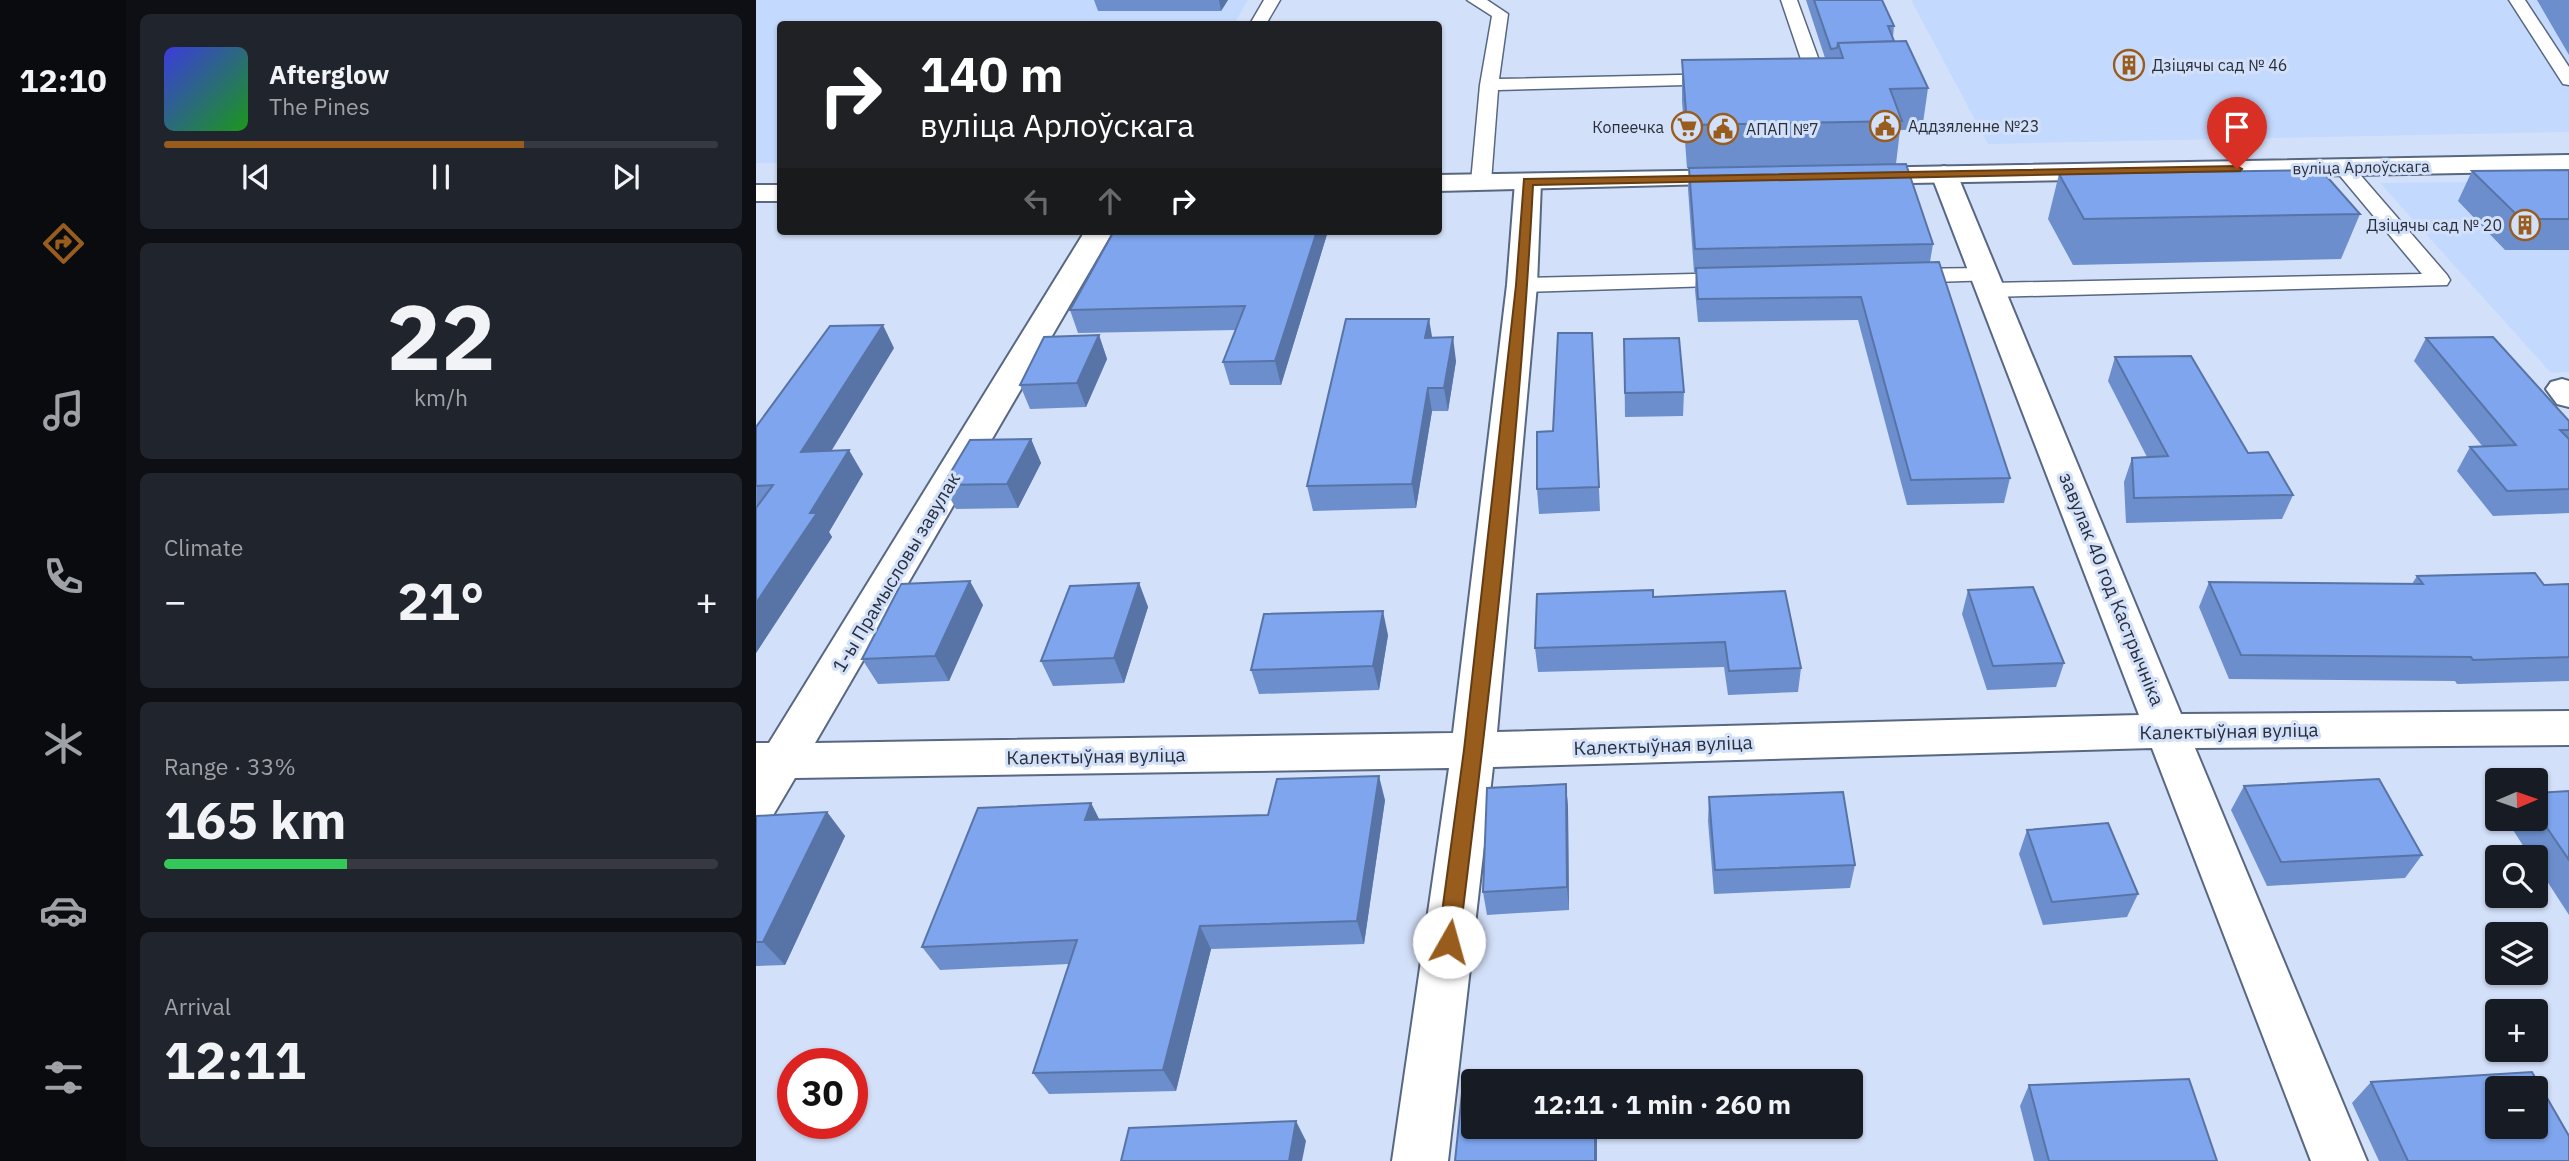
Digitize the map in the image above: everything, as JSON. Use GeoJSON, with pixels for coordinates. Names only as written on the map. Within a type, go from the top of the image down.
{"type":"FeatureCollection","features":[{"type":"Feature","properties":{"kind":"street","name":"вуліца Арлоўскага"},"geometry":{"type":"LineString","coordinates":[[1832,176],[2569,163]]}},
{"type":"Feature","properties":{"kind":"street","name":"завулак 40 год Кастрычніка"},"geometry":{"type":"LineString","coordinates":[[1944,174],[2339,1161]]}},
{"type":"Feature","properties":{"kind":"street"},"geometry":{"type":"LineString","coordinates":[[1442,183],[1763,177]]}},
{"type":"Feature","properties":{"kind":"street"},"geometry":{"type":"LineString","coordinates":[[1420,1161],[1474,750],[1522,285],[1528,181]]}},
{"type":"Feature","properties":{"kind":"street"},"geometry":{"type":"LineString","coordinates":[[756,193],[777,192]]}},
{"type":"Feature","properties":{"kind":"street","name":"1-ы Прамысловы завулак"},"geometry":{"type":"LineString","coordinates":[[756,804],[769,761],[1097,235]]}},
{"type":"Feature","properties":{"kind":"street","name":"Калектыўная вуліца"},"geometry":{"type":"LineString","coordinates":[[769,761],[1474,750],[2169,731],[2569,728]]}},
{"type":"Feature","properties":{"kind":"lane"},"geometry":{"type":"LineString","coordinates":[[1260,21],[1272,0]]}},
{"type":"Feature","properties":{"kind":"lane"},"geometry":{"type":"LineString","coordinates":[[1475,0],[1500,14],[1489,85],[1480,182]]}},
{"type":"Feature","properties":{"kind":"lane"},"geometry":{"type":"LineString","coordinates":[[1789,0],[1816,77]]}},
{"type":"Feature","properties":{"kind":"lane"},"geometry":{"type":"LineString","coordinates":[[2517,0],[2567,75]]}},
{"type":"Feature","properties":{"kind":"lane"},"geometry":{"type":"LineString","coordinates":[[1489,85],[1748,79]]}},
{"type":"Feature","properties":{"kind":"lane"},"geometry":{"type":"LineString","coordinates":[[1889,277],[1988,282],[2439,280],[2343,167]]}},
{"type":"Feature","properties":{"kind":"lane"},"geometry":{"type":"LineString","coordinates":[[1522,285],[1753,280]]}},
{"type":"Feature","properties":{"kind":"shaded area"},"geometry":{"type":"Polygon","coordinates":[[[756,0],[1248,0],[1236,21],[777,21],[777,163],[756,163],[756,0]]]}},
{"type":"Feature","properties":{"kind":"shaded area"},"geometry":{"type":"Polygon","coordinates":[[[1911,0],[2569,0],[2569,132],[1988,144],[1911,0]]]}},
{"type":"Feature","properties":{"kind":"shaded area"},"geometry":{"type":"Polygon","coordinates":[[[2569,181],[2569,372],[2551,373],[2380,183],[2569,181]]]}},
{"type":"Feature","properties":{"kind":"building"},"geometry":{"type":"Polygon","coordinates":[[[1814,0],[1882,0],[1894,26],[1888,26],[1894,41],[1838,43],[1837,48],[1831,49],[1814,0]]]}},
{"type":"Feature","properties":{"kind":"building"},"geometry":{"type":"Polygon","coordinates":[[[1906,41],[1928,88],[1890,89],[1902,121],[1687,125],[1682,60],[1843,58],[1838,43],[1906,41]]]}},
{"type":"Feature","properties":{"kind":"building"},"geometry":{"type":"Polygon","coordinates":[[[1906,164],[1933,244],[1695,249],[1689,168],[1906,164]]]}},
{"type":"Feature","properties":{"kind":"building"},"geometry":{"type":"Polygon","coordinates":[[[2321,170],[2360,214],[2084,219],[2059,174],[2321,170]]]}},
{"type":"Feature","properties":{"kind":"building"},"geometry":{"type":"Polygon","coordinates":[[[2569,170],[2569,219],[2521,219],[2472,171],[2569,170]]]}},
{"type":"Feature","properties":{"kind":"building"},"geometry":{"type":"Polygon","coordinates":[[[1112,235],[1316,235],[1275,361],[1223,362],[1245,306],[1070,310],[1112,235]]]}},
{"type":"Feature","properties":{"kind":"building"},"geometry":{"type":"Polygon","coordinates":[[[1939,262],[2010,478],[1911,480],[1861,297],[1698,299],[1696,268],[1939,262]]]}},
{"type":"Feature","properties":{"kind":"building"},"geometry":{"type":"Polygon","coordinates":[[[1346,319],[1429,319],[1425,338],[1453,337],[1444,388],[1428,388],[1412,484],[1307,486],[1346,319]]]}},
{"type":"Feature","properties":{"kind":"building"},"geometry":{"type":"Polygon","coordinates":[[[883,325],[801,452],[849,450],[810,513],[817,513],[756,603],[756,508],[773,485],[756,486],[756,427],[830,326],[883,325]]]}},
{"type":"Feature","properties":{"kind":"building"},"geometry":{"type":"Polygon","coordinates":[[[1558,333],[1592,333],[1599,487],[1537,489],[1537,432],[1553,431],[1558,333]]]}},
{"type":"Feature","properties":{"kind":"building"},"geometry":{"type":"Polygon","coordinates":[[[1099,335],[1077,383],[1020,385],[1044,337],[1099,335]]]}},
{"type":"Feature","properties":{"kind":"building"},"geometry":{"type":"Polygon","coordinates":[[[2493,337],[2569,421],[2569,430],[2560,430],[2569,439],[2569,489],[2507,491],[2470,447],[2516,445],[2426,338],[2493,337]]]}},
{"type":"Feature","properties":{"kind":"building"},"geometry":{"type":"Polygon","coordinates":[[[1679,338],[1684,392],[1625,393],[1624,339],[1679,338]]]}},
{"type":"Feature","properties":{"kind":"building"},"geometry":{"type":"Polygon","coordinates":[[[2191,356],[2248,453],[2268,452],[2293,495],[2134,498],[2132,458],[2168,456],[2115,357],[2191,356]]]}},
{"type":"Feature","properties":{"kind":"building"},"geometry":{"type":"Polygon","coordinates":[[[1031,439],[1007,484],[943,485],[970,440],[1031,439]]]}},
{"type":"Feature","properties":{"kind":"building"},"geometry":{"type":"Polygon","coordinates":[[[2535,573],[2544,585],[2569,584],[2569,657],[2473,660],[2471,657],[2241,655],[2209,582],[2423,584],[2417,576],[2535,573]]]}},
{"type":"Feature","properties":{"kind":"building"},"geometry":{"type":"Polygon","coordinates":[[[970,581],[935,656],[862,659],[901,584],[970,581]]]}},
{"type":"Feature","properties":{"kind":"building"},"geometry":{"type":"Polygon","coordinates":[[[1139,583],[1114,658],[1041,661],[1070,586],[1139,583]]]}},
{"type":"Feature","properties":{"kind":"building"},"geometry":{"type":"Polygon","coordinates":[[[2033,587],[2064,663],[1993,666],[1968,590],[2033,587]]]}},
{"type":"Feature","properties":{"kind":"building"},"geometry":{"type":"Polygon","coordinates":[[[1653,590],[1653,597],[1785,591],[1801,668],[1729,671],[1725,642],[1535,648],[1537,594],[1653,590]]]}},
{"type":"Feature","properties":{"kind":"building"},"geometry":{"type":"Polygon","coordinates":[[[1383,611],[1373,666],[1251,670],[1264,614],[1383,611]]]}},
{"type":"Feature","properties":{"kind":"building"},"geometry":{"type":"Polygon","coordinates":[[[1379,776],[1357,921],[1200,926],[1163,1070],[1033,1073],[1077,940],[922,947],[978,808],[1091,803],[1085,820],[1268,815],[1277,779],[1379,776]]]}},
{"type":"Feature","properties":{"kind":"building"},"geometry":{"type":"Polygon","coordinates":[[[2379,779],[2422,855],[2281,862],[2244,786],[2379,779]]]}},
{"type":"Feature","properties":{"kind":"building"},"geometry":{"type":"Polygon","coordinates":[[[1566,784],[1567,887],[1483,892],[1487,788],[1566,784]]]}},
{"type":"Feature","properties":{"kind":"building"},"geometry":{"type":"Polygon","coordinates":[[[2569,791],[2569,860],[2548,829],[2548,792],[2569,791]]]}},
{"type":"Feature","properties":{"kind":"building"},"geometry":{"type":"Polygon","coordinates":[[[1843,792],[1855,865],[1715,870],[1709,797],[1843,792]]]}},
{"type":"Feature","properties":{"kind":"building"},"geometry":{"type":"Polygon","coordinates":[[[827,812],[763,942],[756,942],[756,816],[827,812]]]}},
{"type":"Feature","properties":{"kind":"building"},"geometry":{"type":"Polygon","coordinates":[[[2108,823],[2138,894],[2052,902],[2027,830],[2108,823]]]}},
{"type":"Feature","properties":{"kind":"building"},"geometry":{"type":"Polygon","coordinates":[[[2532,1072],[2534,1076],[2485,1076],[2485,1139],[2548,1139],[2548,1100],[2569,1136],[2569,1161],[2408,1161],[2371,1082],[2532,1072]]]}},
{"type":"Feature","properties":{"kind":"building"},"geometry":{"type":"Polygon","coordinates":[[[2189,1079],[2217,1161],[2049,1161],[2029,1085],[2189,1079]]]}},
{"type":"Feature","properties":{"kind":"building"},"geometry":{"type":"Polygon","coordinates":[[[1461,1103],[1461,1139],[1595,1139],[1595,1161],[1455,1161],[1461,1103]]]}},
{"type":"Feature","properties":{"kind":"building"},"geometry":{"type":"Polygon","coordinates":[[[1296,1121],[1289,1161],[1121,1161],[1129,1128],[1296,1121]]]}},
{"type":"Feature","properties":{"kind":"place","name":"Дзіцячы сад № 46"},"geometry":{"type":"Point","coordinates":[2129,65]}},
{"type":"Feature","properties":{"kind":"place","name":"Аддзяленне №23"},"geometry":{"type":"Point","coordinates":[1885,126]}},
{"type":"Feature","properties":{"kind":"place","name":"Копеечка"},"geometry":{"type":"Point","coordinates":[1687,127]}},
{"type":"Feature","properties":{"kind":"place","name":"АПАП №7"},"geometry":{"type":"Point","coordinates":[1723,129]}},
{"type":"Feature","properties":{"kind":"place","name":"Дзіцячы сад № 20"},"geometry":{"type":"Point","coordinates":[2525,225]}},
{"type":"Feature","properties":{"kind":"route"},"geometry":{"type":"LineString","coordinates":[[1449,942],[1474,750],[1522,285],[1528,181],[2237,169]]}}]}
